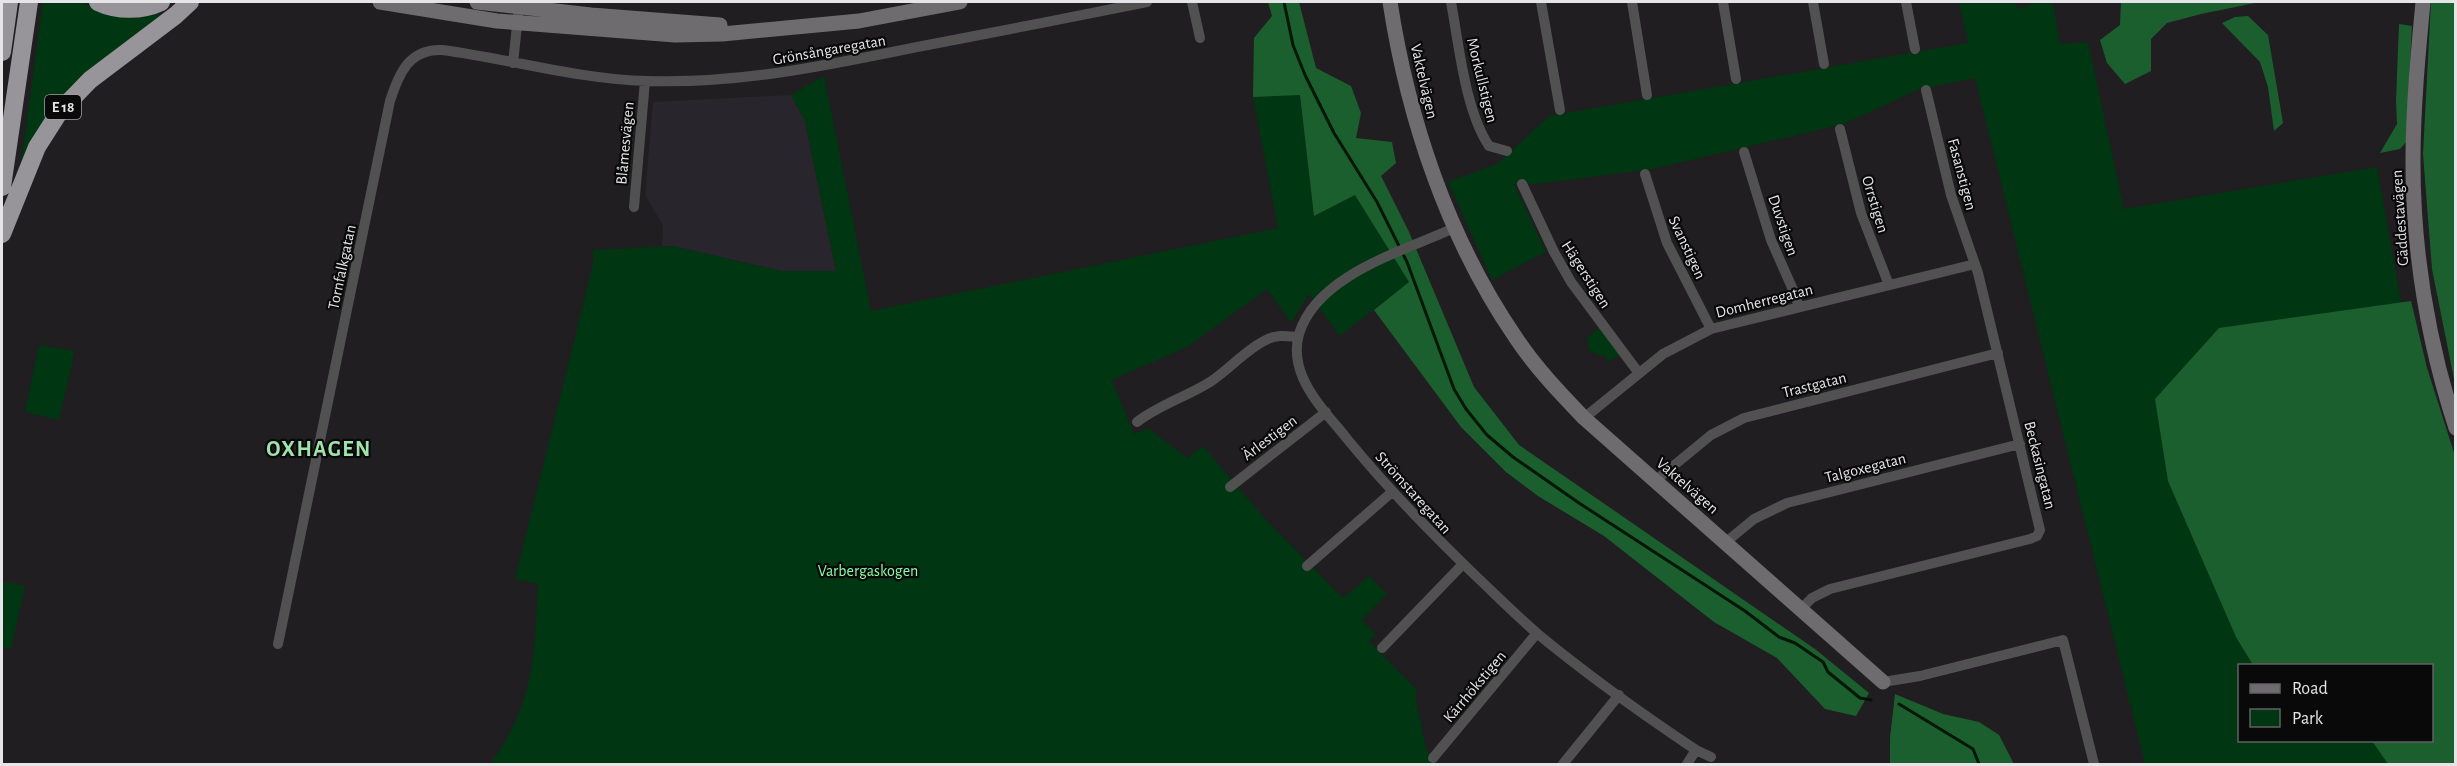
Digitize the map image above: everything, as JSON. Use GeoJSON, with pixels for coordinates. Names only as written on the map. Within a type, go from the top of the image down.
{"type":"FeatureCollection","features":[{"type":"Feature","properties":{"kind":"highway"},"geometry":{"type":"LineString","coordinates":[[2,52],[9,2]]}},
{"type":"Feature","properties":{"kind":"highway"},"geometry":{"type":"LineString","coordinates":[[2,187],[29,2]]}},
{"type":"Feature","properties":{"kind":"highway"},"geometry":{"type":"LineString","coordinates":[[98,2],[124,9],[145,7],[161,2]]}},
{"type":"Feature","properties":{"kind":"highway","name":"E 18"},"geometry":{"type":"LineString","coordinates":[[2,234],[37,147],[60,111],[90,81],[190,2]]}},
{"type":"Feature","properties":{"kind":"street"},"geometry":{"type":"LineString","coordinates":[[380,2],[465,17],[518,23],[675,35],[859,21],[953,3]]}},
{"type":"Feature","properties":{"kind":"street"},"geometry":{"type":"LineString","coordinates":[[477,2],[664,22],[771,29]]}},
{"type":"Feature","properties":{"kind":"street","name":"Grönsångaregatan"},"geometry":{"type":"LineString","coordinates":[[513,63],[588,76],[645,81],[713,80],[785,73],[1147,2]]}},
{"type":"Feature","properties":{"kind":"street"},"geometry":{"type":"LineString","coordinates":[[1192,2],[1200,39]]}},
{"type":"Feature","properties":{"kind":"street","name":"Vaktelvägen"},"geometry":{"type":"LineString","coordinates":[[1390,2],[1410,103],[1418,131],[1456,227],[1484,285],[1515,338],[1544,376],[1584,418],[1883,682],[1920,676],[2063,640],[2094,765]]}},
{"type":"Feature","properties":{"kind":"street","name":"Morkullstigen"},"geometry":{"type":"LineString","coordinates":[[1451,2],[1462,64],[1481,134],[1489,146],[1507,151]]}},
{"type":"Feature","properties":{"kind":"street"},"geometry":{"type":"LineString","coordinates":[[1541,2],[1560,110]]}},
{"type":"Feature","properties":{"kind":"street"},"geometry":{"type":"LineString","coordinates":[[1632,2],[1647,95]]}},
{"type":"Feature","properties":{"kind":"street"},"geometry":{"type":"LineString","coordinates":[[1723,2],[1736,79]]}},
{"type":"Feature","properties":{"kind":"street"},"geometry":{"type":"LineString","coordinates":[[1813,2],[1824,64]]}},
{"type":"Feature","properties":{"kind":"street"},"geometry":{"type":"LineString","coordinates":[[1906,2],[1915,49]]}},
{"type":"Feature","properties":{"kind":"street","name":"Gäddestavägen"},"geometry":{"type":"LineString","coordinates":[[2423,2],[2413,146],[2415,212],[2428,322],[2440,376],[2456,428]]}},
{"type":"Feature","properties":{"kind":"street"},"geometry":{"type":"LineString","coordinates":[[513,63],[519,7]]}},
{"type":"Feature","properties":{"kind":"street","name":"Tornfalkgatan"},"geometry":{"type":"LineString","coordinates":[[278,644],[390,101],[402,70],[417,55],[433,50],[513,63]]}},
{"type":"Feature","properties":{"kind":"street","name":"Blåmesvägen"},"geometry":{"type":"LineString","coordinates":[[634,207],[645,81]]}},
{"type":"Feature","properties":{"kind":"street","name":"Fasanstigen"},"geometry":{"type":"LineString","coordinates":[[1926,90],[1950,188],[1975,264]]}},
{"type":"Feature","properties":{"kind":"street","name":"Orrstigen"},"geometry":{"type":"LineString","coordinates":[[1840,129],[1861,213],[1889,285]]}},
{"type":"Feature","properties":{"kind":"street","name":"Duvstigen"},"geometry":{"type":"LineString","coordinates":[[1744,152],[1771,240],[1799,307]]}},
{"type":"Feature","properties":{"kind":"street","name":"Svanstigen"},"geometry":{"type":"LineString","coordinates":[[1645,174],[1667,243],[1711,329]]}},
{"type":"Feature","properties":{"kind":"street","name":"Hägerstigen"},"geometry":{"type":"LineString","coordinates":[[1522,184],[1571,282],[1638,372]]}},
{"type":"Feature","properties":{"kind":"street","name":"Strömstaregatan"},"geometry":{"type":"LineString","coordinates":[[1456,227],[1357,272],[1326,293],[1306,316],[1298,337],[1297,347],[1304,381],[1326,412],[1392,492],[1463,564],[1537,633],[1696,750],[1711,757]]}},
{"type":"Feature","properties":{"kind":"street","name":"Domherregatan"},"geometry":{"type":"LineString","coordinates":[[1584,418],[1638,372],[1676,346],[1711,329],[1975,264]]}},
{"type":"Feature","properties":{"kind":"street","name":"Beckasingatan"},"geometry":{"type":"LineString","coordinates":[[1801,609],[1819,594],[1843,585],[2037,536],[2040,524],[1975,264]]}},
{"type":"Feature","properties":{"kind":"street"},"geometry":{"type":"LineString","coordinates":[[1137,422],[1152,411],[1211,382],[1266,340],[1280,335],[1298,337]]}},
{"type":"Feature","properties":{"kind":"street","name":"Trastgatan"},"geometry":{"type":"LineString","coordinates":[[1655,481],[1711,435],[1751,416],[1998,353]]}},
{"type":"Feature","properties":{"kind":"street","name":"Ärlestigen"},"geometry":{"type":"LineString","coordinates":[[1230,487],[1326,412]]}},
{"type":"Feature","properties":{"kind":"street","name":"Talgoxegatan"},"geometry":{"type":"LineString","coordinates":[[1726,542],[1754,519],[1787,502],[2020,444]]}},
{"type":"Feature","properties":{"kind":"street"},"geometry":{"type":"LineString","coordinates":[[1307,566],[1392,492]]}},
{"type":"Feature","properties":{"kind":"street"},"geometry":{"type":"LineString","coordinates":[[1382,648],[1463,564]]}},
{"type":"Feature","properties":{"kind":"street","name":"Kärrhökstigen"},"geometry":{"type":"LineString","coordinates":[[1433,758],[1537,633]]}},
{"type":"Feature","properties":{"kind":"street"},"geometry":{"type":"LineString","coordinates":[[1563,765],[1619,695]]}},
{"type":"Feature","properties":{"kind":"street"},"geometry":{"type":"LineString","coordinates":[[1687,765],[1696,750]]}},
{"type":"Feature","properties":{"kind":"shaded area"},"geometry":{"type":"Polygon","coordinates":[[[791,95],[805,121],[836,271],[781,271],[673,246],[662,246],[663,225],[645,195],[653,102],[791,95]]]}},
{"type":"Feature","properties":{"kind":"green space"},"geometry":{"type":"Polygon","coordinates":[[[43,2],[82,2],[115,17],[138,18],[165,13],[128,41],[20,170],[43,2]]]}},
{"type":"Feature","properties":{"kind":"green space"},"geometry":{"type":"Polygon","coordinates":[[[1268,2],[1299,2],[1316,68],[1351,86],[1361,113],[1356,138],[1392,142],[1396,163],[1381,176],[1409,232],[1474,387],[1519,445],[1815,649],[1869,693],[1856,716],[1825,709],[1777,658],[1714,622],[1604,536],[1538,496],[1506,472],[1461,427],[1374,310],[1409,282],[1355,195],[1314,216],[1300,95],[1253,97],[1254,38],[1272,16],[1268,2]]]}},
{"type":"Feature","properties":{"kind":"green space"},"geometry":{"type":"Polygon","coordinates":[[[1959,2],[2015,2],[2019,9],[2035,2],[2053,2],[2060,44],[2088,42],[2124,209],[2377,167],[2455,601],[2455,764],[2145,764],[1975,78],[1917,90],[1844,124],[1653,169],[1536,184],[1514,184],[1546,252],[1492,280],[1448,182],[1497,164],[1549,116],[1968,43],[1959,2]]]}},
{"type":"Feature","properties":{"kind":"green space"},"geometry":{"type":"Polygon","coordinates":[[[2121,2],[2260,2],[2167,23],[2151,39],[2151,71],[2125,84],[2107,63],[2100,40],[2120,25],[2121,2]]]}},
{"type":"Feature","properties":{"kind":"green space"},"geometry":{"type":"Polygon","coordinates":[[[2431,2],[2455,2],[2455,384],[2432,269],[2423,154],[2431,2]]]}},
{"type":"Feature","properties":{"kind":"green space"},"geometry":{"type":"Polygon","coordinates":[[[2248,16],[2268,35],[2283,123],[2274,131],[2268,87],[2260,62],[2222,23],[2235,17],[2248,16]]]}},
{"type":"Feature","properties":{"kind":"green space"},"geometry":{"type":"Polygon","coordinates":[[[2399,24],[2412,26],[2406,142],[2400,149],[2380,153],[2397,124],[2399,24]]]}},
{"type":"Feature","properties":{"kind":"green space","name":"Varbergaskogen"},"geometry":{"type":"Polygon","coordinates":[[[824,76],[871,311],[1278,228],[1253,97],[1300,94],[1314,216],[1355,194],[1409,282],[1340,336],[1309,294],[1291,323],[1267,289],[1187,347],[1112,380],[1134,434],[1148,428],[1187,458],[1203,446],[1266,520],[1343,598],[1369,576],[1387,594],[1362,620],[1376,635],[1369,641],[1418,691],[1415,695],[1426,749],[1436,764],[490,764],[516,720],[529,678],[533,657],[538,584],[515,579],[593,264],[593,250],[673,246],[781,271],[836,271],[805,121],[791,95],[824,76]]]}},
{"type":"Feature","properties":{"kind":"green space"},"geometry":{"type":"Polygon","coordinates":[[[2411,301],[2427,368],[2455,456],[2455,764],[2388,764],[2373,742],[2433,742],[2433,664],[2252,664],[2236,637],[2168,481],[2155,399],[2219,328],[2411,301]]]}},
{"type":"Feature","properties":{"kind":"green space"},"geometry":{"type":"Polygon","coordinates":[[[1600,327],[1620,354],[1609,362],[1604,355],[1590,351],[1587,338],[1600,327]]]}},
{"type":"Feature","properties":{"kind":"green space"},"geometry":{"type":"Polygon","coordinates":[[[39,345],[75,351],[59,420],[25,412],[39,345]]]}},
{"type":"Feature","properties":{"kind":"green space"},"geometry":{"type":"Polygon","coordinates":[[[2,581],[25,586],[11,649],[2,647],[2,581]]]}},
{"type":"Feature","properties":{"kind":"green space"},"geometry":{"type":"Polygon","coordinates":[[[1895,694],[1943,714],[1979,722],[1999,735],[2014,764],[1890,764],[1890,738],[1895,694]]]}},
{"type":"Feature","properties":{"kind":"waterway"},"geometry":{"type":"LineString","coordinates":[[1284,2],[1293,45],[1305,75],[1334,133],[1377,202],[1407,262],[1454,389],[1466,409],[1487,435],[1513,457],[1579,503],[1745,611],[1779,637],[1795,643],[1823,662],[1828,672],[1860,698],[1871,700]]}},
{"type":"Feature","properties":{"kind":"waterway"},"geometry":{"type":"LineString","coordinates":[[1899,704],[1973,749],[1979,764]]}},
{"type":"Feature","properties":{"kind":"district","name":"OXHAGEN"},"geometry":{"type":"Point","coordinates":[319,448]}}]}
